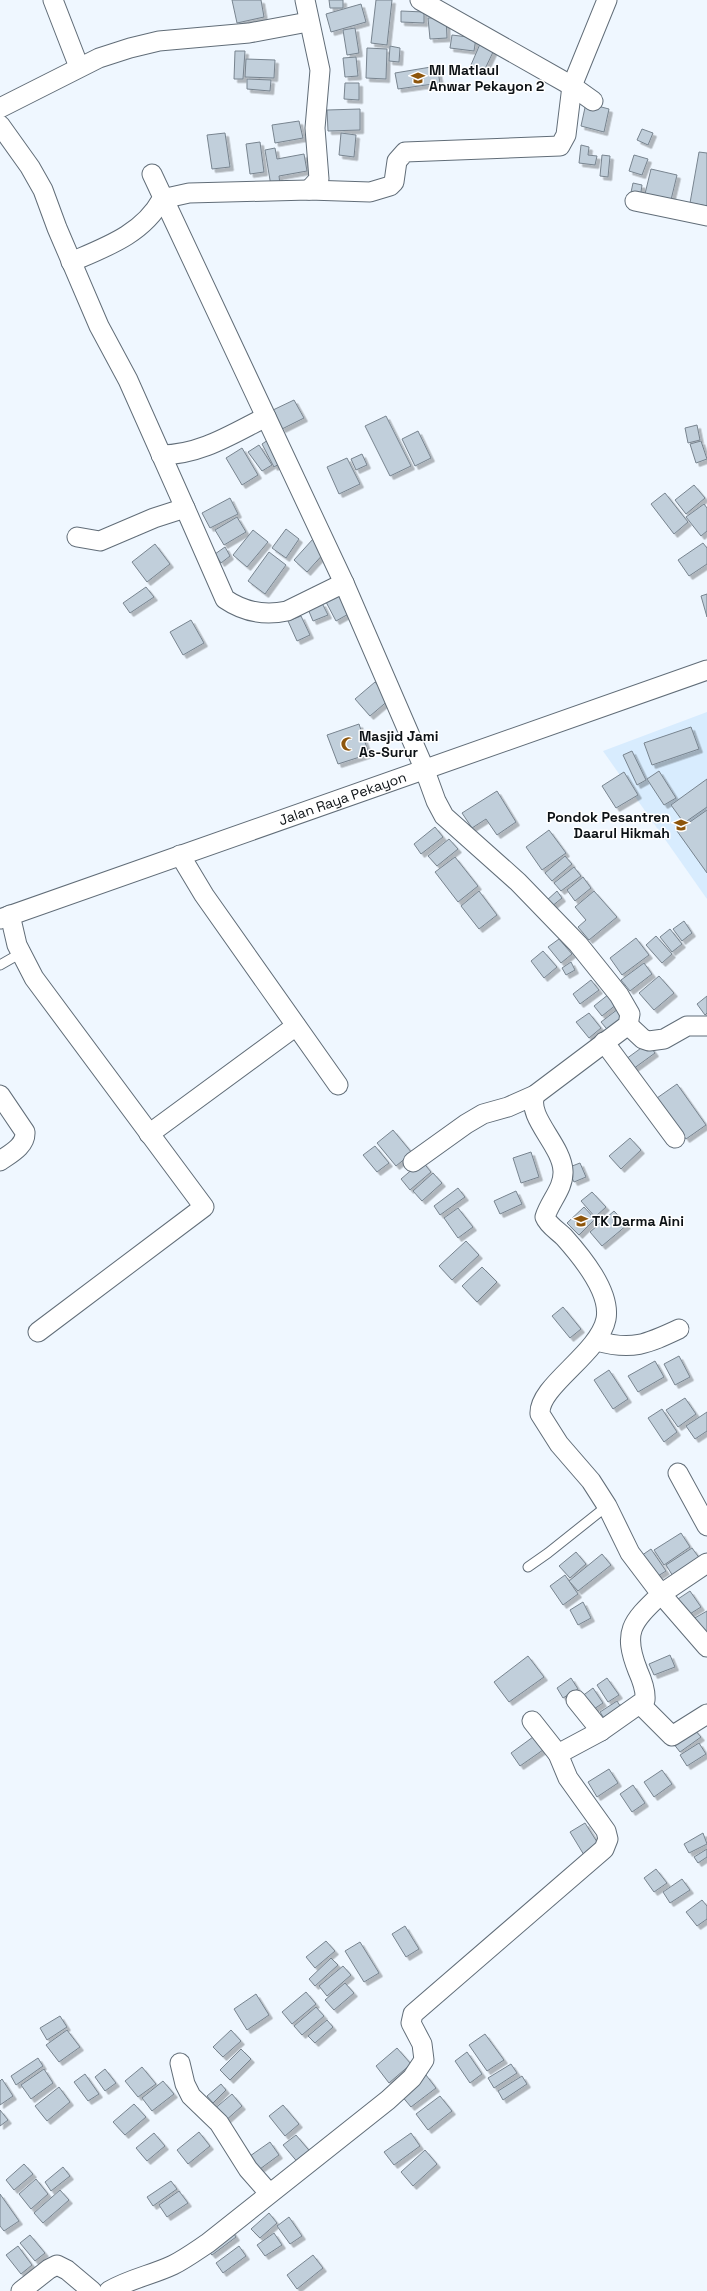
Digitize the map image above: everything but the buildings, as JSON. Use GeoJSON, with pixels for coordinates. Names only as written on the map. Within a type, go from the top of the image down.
{"type":"FeatureCollection","features":[{"type":"Feature","properties":{"kind":"street"},"geometry":{"type":"LineString","coordinates":[[53,0],[79,67]]}},
{"type":"Feature","properties":{"kind":"street"},"geometry":{"type":"LineString","coordinates":[[305,0],[308,22],[320,70],[315,128],[319,179],[309,190]]}},
{"type":"Feature","properties":{"kind":"street"},"geometry":{"type":"LineString","coordinates":[[420,0],[572,86],[593,101]]}},
{"type":"Feature","properties":{"kind":"street"},"geometry":{"type":"LineString","coordinates":[[71,262],[112,245],[129,234],[148,220],[162,199],[189,193],[309,190],[370,192],[386,189],[394,182],[397,161],[405,152],[560,146],[566,135],[572,86],[607,0]]}},
{"type":"Feature","properties":{"kind":"street"},"geometry":{"type":"LineString","coordinates":[[0,108],[79,67],[115,53],[160,41],[249,33],[308,22]]}},
{"type":"Feature","properties":{"kind":"street"},"geometry":{"type":"LineString","coordinates":[[0,125],[36,177],[99,326],[128,380],[225,599],[238,608],[248,611],[278,613],[287,611],[344,583]]}},
{"type":"Feature","properties":{"kind":"street"},"geometry":{"type":"LineString","coordinates":[[152,174],[162,199],[176,223],[344,583],[426,773],[436,801],[444,816],[513,877],[578,944],[628,1008],[630,1014],[628,1025],[535,1095],[508,1107],[483,1114],[466,1124],[413,1162]]}},
{"type":"Feature","properties":{"kind":"street"},"geometry":{"type":"LineString","coordinates":[[635,201],[707,216]]}},
{"type":"Feature","properties":{"kind":"street"},"geometry":{"type":"LineString","coordinates":[[161,455],[176,455],[200,449],[266,417]]}},
{"type":"Feature","properties":{"kind":"street"},"geometry":{"type":"LineString","coordinates":[[77,537],[100,541],[154,518],[185,508]]}},
{"type":"Feature","properties":{"kind":"street","name":"Jalan Raya Pekayon"},"geometry":{"type":"LineString","coordinates":[[5,917],[180,855],[426,773],[707,670]]}},
{"type":"Feature","properties":{"kind":"street"},"geometry":{"type":"LineString","coordinates":[[180,855],[204,895],[338,1085]]}},
{"type":"Feature","properties":{"kind":"street"},"geometry":{"type":"LineString","coordinates":[[5,917],[34,978],[204,1207],[38,1332]]}},
{"type":"Feature","properties":{"kind":"street"},"geometry":{"type":"LineString","coordinates":[[628,1025],[643,1039],[649,1041],[664,1039],[687,1026],[707,1026]]}},
{"type":"Feature","properties":{"kind":"street"},"geometry":{"type":"LineString","coordinates":[[149,1134],[296,1026]]}},
{"type":"Feature","properties":{"kind":"street"},"geometry":{"type":"LineString","coordinates":[[604,1042],[675,1138]]}},
{"type":"Feature","properties":{"kind":"street"},"geometry":{"type":"LineString","coordinates":[[0,1095],[25,1132],[22,1144],[0,1161]]}},
{"type":"Feature","properties":{"kind":"street"},"geometry":{"type":"LineString","coordinates":[[535,1095],[533,1109],[559,1152],[563,1174],[560,1187],[545,1217],[568,1243],[601,1290],[607,1311],[603,1328],[597,1341],[546,1396],[539,1409],[540,1414],[559,1444],[591,1481],[607,1506],[630,1553],[661,1594],[707,1647]]}},
{"type":"Feature","properties":{"kind":"street"},"geometry":{"type":"LineString","coordinates":[[597,1341],[619,1347],[633,1346],[660,1338],[679,1329]]}},
{"type":"Feature","properties":{"kind":"street"},"geometry":{"type":"LineString","coordinates":[[678,1473],[707,1526]]}},
{"type":"Feature","properties":{"kind":"street"},"geometry":{"type":"LineString","coordinates":[[558,1754],[601,1732],[641,1705],[645,1700],[645,1694],[629,1641],[636,1620],[661,1594],[707,1563]]}},
{"type":"Feature","properties":{"kind":"street"},"geometry":{"type":"LineString","coordinates":[[576,1700],[601,1732]]}},
{"type":"Feature","properties":{"kind":"street"},"geometry":{"type":"LineString","coordinates":[[641,1705],[672,1736],[707,1714]]}},
{"type":"Feature","properties":{"kind":"street"},"geometry":{"type":"LineString","coordinates":[[109,2291],[135,2278],[184,2259],[357,2125],[412,2078],[424,2060],[422,2044],[413,2028],[411,2019],[420,2006],[604,1849],[608,1839],[606,1832],[568,1778],[558,1754],[532,1721]]}},
{"type":"Feature","properties":{"kind":"street"},"geometry":{"type":"LineString","coordinates":[[180,2063],[185,2084],[191,2096],[219,2123],[248,2169],[269,2193]]}},
{"type":"Feature","properties":{"kind":"street"},"geometry":{"type":"LineString","coordinates":[[21,2291],[49,2269],[57,2265],[67,2270],[92,2291]]}},
{"type":"Feature","properties":{"kind":"lane"},"geometry":{"type":"LineString","coordinates":[[0,965],[21,953]]}},
{"type":"Feature","properties":{"kind":"lane"},"geometry":{"type":"LineString","coordinates":[[528,1567],[607,1506]]}},
{"type":"Feature","properties":{"kind":"shaded area","name":"Pondok Pesantren Daarul Hikmah"},"geometry":{"type":"Polygon","coordinates":[[[707,712],[707,899],[603,751],[707,712]]]}},
{"type":"Feature","properties":{"kind":"place","name":"MI Matlaul Anwar Pekayon 2"},"geometry":{"type":"Point","coordinates":[418,78]}},
{"type":"Feature","properties":{"kind":"place","name":"Masjid Jami As-Surur"},"geometry":{"type":"Point","coordinates":[348,744]}},
{"type":"Feature","properties":{"kind":"place","name":"Pondok Pesantren Daarul Hikmah"},"geometry":{"type":"Point","coordinates":[681,825]}},
{"type":"Feature","properties":{"kind":"place","name":"TK Darma Aini"},"geometry":{"type":"Point","coordinates":[581,1221]}}]}
